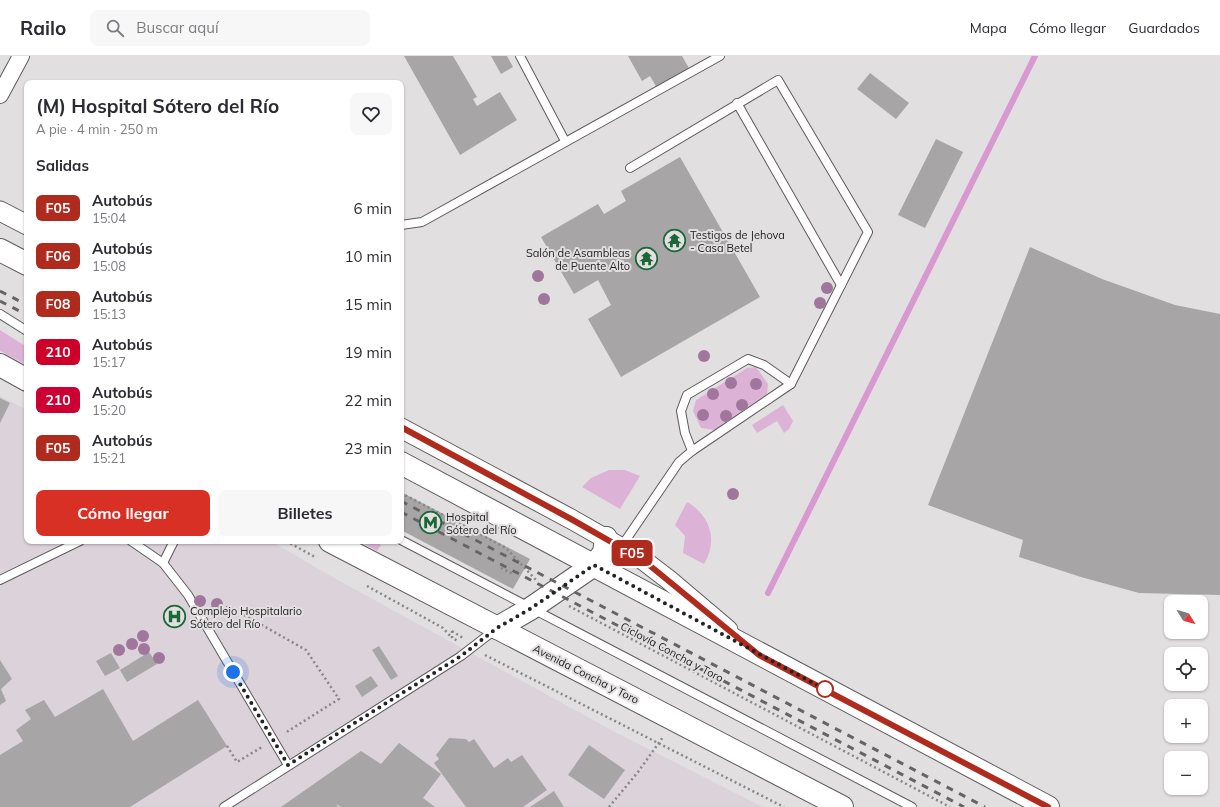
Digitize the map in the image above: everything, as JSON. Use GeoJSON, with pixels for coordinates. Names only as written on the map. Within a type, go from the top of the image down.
{"type":"FeatureCollection","features":[{"type":"Feature","properties":{"kind":"main road"},"geometry":{"type":"LineString","coordinates":[[0,250],[24,262]]}},
{"type":"Feature","properties":{"kind":"main road"},"geometry":{"type":"LineString","coordinates":[[0,365],[24,378]]}},
{"type":"Feature","properties":{"kind":"main road"},"geometry":{"type":"LineString","coordinates":[[404,465],[594,565],[759,655],[1048,807]]}},
{"type":"Feature","properties":{"kind":"main road"},"geometry":{"type":"LineString","coordinates":[[497,628],[530,609],[594,565],[613,542]]}},
{"type":"Feature","properties":{"kind":"main road","name":"Avenida Concha y Toro"},"geometry":{"type":"LineString","coordinates":[[325,550],[497,628],[842,807]]}},
{"type":"Feature","properties":{"kind":"street"},"geometry":{"type":"LineString","coordinates":[[0,95],[5,74],[21,56]]}},
{"type":"Feature","properties":{"kind":"street"},"geometry":{"type":"LineString","coordinates":[[0,211],[24,223]]}},
{"type":"Feature","properties":{"kind":"street"},"geometry":{"type":"LineString","coordinates":[[404,430],[613,542],[657,569],[759,655]]}},
{"type":"Feature","properties":{"kind":"lane"},"geometry":{"type":"LineString","coordinates":[[520,56],[566,141]]}},
{"type":"Feature","properties":{"kind":"lane"},"geometry":{"type":"LineString","coordinates":[[404,225],[422,222],[720,56]]}},
{"type":"Feature","properties":{"kind":"lane"},"geometry":{"type":"LineString","coordinates":[[613,542],[679,462],[692,451],[791,384],[868,232],[778,80],[630,168]]}},
{"type":"Feature","properties":{"kind":"lane"},"geometry":{"type":"LineString","coordinates":[[738,103],[841,285]]}},
{"type":"Feature","properties":{"kind":"lane"},"geometry":{"type":"LineString","coordinates":[[0,314],[24,329]]}},
{"type":"Feature","properties":{"kind":"lane"},"geometry":{"type":"LineString","coordinates":[[692,451],[685,433],[681,411],[687,396],[748,359],[764,365],[791,384]]}},
{"type":"Feature","properties":{"kind":"lane"},"geometry":{"type":"LineString","coordinates":[[404,542],[530,609],[912,807]]}},
{"type":"Feature","properties":{"kind":"lane"},"geometry":{"type":"LineString","coordinates":[[0,580],[74,544]]}},
{"type":"Feature","properties":{"kind":"lane"},"geometry":{"type":"LineString","coordinates":[[135,544],[163,563],[188,595],[288,765]]}},
{"type":"Feature","properties":{"kind":"lane"},"geometry":{"type":"LineString","coordinates":[[163,563],[172,544]]}},
{"type":"Feature","properties":{"kind":"lane"},"geometry":{"type":"LineString","coordinates":[[224,807],[472,649],[497,628]]}},
{"type":"Feature","properties":{"kind":"path","name":"Ciclovía Concha y Toro"},"geometry":{"type":"LineString","coordinates":[[404,495],[506,548],[549,596],[950,807]]}},
{"type":"Feature","properties":{"kind":"path"},"geometry":{"type":"LineString","coordinates":[[299,544],[325,550]]}},
{"type":"Feature","properties":{"kind":"path"},"geometry":{"type":"LineString","coordinates":[[501,568],[512,574]]}},
{"type":"Feature","properties":{"kind":"path"},"geometry":{"type":"LineString","coordinates":[[361,582],[443,628],[452,638]]}},
{"type":"Feature","properties":{"kind":"path"},"geometry":{"type":"LineString","coordinates":[[195,608],[230,607],[306,650],[339,700]]}},
{"type":"Feature","properties":{"kind":"path"},"geometry":{"type":"LineString","coordinates":[[452,631],[463,638]]}},
{"type":"Feature","properties":{"kind":"path"},"geometry":{"type":"LineString","coordinates":[[472,649],[784,807]]}},
{"type":"Feature","properties":{"kind":"path"},"geometry":{"type":"LineString","coordinates":[[610,807],[658,744],[674,720]]}},
{"type":"Feature","properties":{"kind":"shaded area"},"geometry":{"type":"Polygon","coordinates":[[[0,330],[24,345],[24,363],[0,351],[0,330]]]}},
{"type":"Feature","properties":{"kind":"shaded area"},"geometry":{"type":"Polygon","coordinates":[[[756,367],[768,384],[767,394],[714,430],[701,428],[693,411],[696,400],[747,368],[756,367]]]}},
{"type":"Feature","properties":{"kind":"shaded area","name":"Complejo Hospitalario Sótero del Río"},"geometry":{"type":"Polygon","coordinates":[[[0,396],[24,408],[24,544],[276,544],[327,574],[613,731],[763,807],[0,807],[0,396]]]}},
{"type":"Feature","properties":{"kind":"shaded area"},"geometry":{"type":"Polygon","coordinates":[[[783,405],[793,421],[789,429],[784,433],[777,421],[757,433],[752,425],[783,405]]]}},
{"type":"Feature","properties":{"kind":"shaded area"},"geometry":{"type":"Polygon","coordinates":[[[609,470],[625,470],[640,476],[620,509],[582,487],[591,478],[609,470]]]}},
{"type":"Feature","properties":{"kind":"shaded area"},"geometry":{"type":"Polygon","coordinates":[[[687,502],[702,514],[710,530],[711,547],[704,564],[683,553],[685,536],[675,525],[687,502]]]}},
{"type":"Feature","properties":{"kind":"shaded area"},"geometry":{"type":"Polygon","coordinates":[[[364,544],[379,544],[381,545],[377,551],[364,544]]]}},
{"type":"Feature","properties":{"kind":"building"},"geometry":{"type":"Polygon","coordinates":[[[404,56],[453,56],[477,97],[473,99],[477,106],[500,92],[517,120],[460,155],[404,56]]]}},
{"type":"Feature","properties":{"kind":"building"},"geometry":{"type":"Polygon","coordinates":[[[491,56],[507,56],[513,67],[501,74],[491,56]]]}},
{"type":"Feature","properties":{"kind":"building"},"geometry":{"type":"Polygon","coordinates":[[[628,56],[682,56],[690,70],[657,88],[650,76],[642,81],[628,56]]]}},
{"type":"Feature","properties":{"kind":"building"},"geometry":{"type":"Polygon","coordinates":[[[870,73],[909,103],[896,119],[857,89],[870,73]]]}},
{"type":"Feature","properties":{"kind":"building"},"geometry":{"type":"Polygon","coordinates":[[[936,139],[963,152],[925,228],[898,215],[936,139]]]}},
{"type":"Feature","properties":{"kind":"building","name":"Salón de Asambleas de Puente Alto"},"geometry":{"type":"Polygon","coordinates":[[[680,157],[760,297],[621,377],[588,319],[611,305],[598,280],[574,294],[541,237],[598,204],[604,214],[626,201],[621,191],[680,157]]]}},
{"type":"Feature","properties":{"kind":"building"},"geometry":{"type":"Polygon","coordinates":[[[1030,247],[1102,279],[1175,305],[1220,314],[1220,595],[1139,593],[1081,577],[1019,557],[1023,540],[928,505],[1030,247]]]}},
{"type":"Feature","properties":{"kind":"building"},"geometry":{"type":"Polygon","coordinates":[[[0,398],[10,403],[0,423],[0,398]]]}},
{"type":"Feature","properties":{"kind":"building"},"geometry":{"type":"Polygon","coordinates":[[[404,494],[530,559],[513,589],[404,532],[404,494]]]}},
{"type":"Feature","properties":{"kind":"building"},"geometry":{"type":"Polygon","coordinates":[[[379,646],[398,676],[391,680],[372,650],[379,646]]]}},
{"type":"Feature","properties":{"kind":"building"},"geometry":{"type":"Polygon","coordinates":[[[149,652],[157,664],[127,682],[120,670],[149,652]]]}},
{"type":"Feature","properties":{"kind":"building"},"geometry":{"type":"Polygon","coordinates":[[[111,653],[120,668],[105,676],[96,661],[111,653]]]}},
{"type":"Feature","properties":{"kind":"building"},"geometry":{"type":"Polygon","coordinates":[[[0,660],[12,679],[1,689],[6,701],[0,705],[0,660]]]}},
{"type":"Feature","properties":{"kind":"building"},"geometry":{"type":"Polygon","coordinates":[[[371,676],[378,686],[362,697],[355,686],[371,676]]]}},
{"type":"Feature","properties":{"kind":"building"},"geometry":{"type":"Polygon","coordinates":[[[103,689],[133,741],[198,700],[227,746],[130,807],[0,807],[0,755],[23,741],[16,730],[31,719],[25,710],[44,700],[55,717],[103,689]]]}},
{"type":"Feature","properties":{"kind":"building"},"geometry":{"type":"Polygon","coordinates":[[[449,738],[466,739],[469,742],[474,739],[494,768],[508,758],[511,762],[522,755],[547,790],[523,807],[466,807],[434,763],[439,759],[436,755],[449,738]]]}},
{"type":"Feature","properties":{"kind":"building"},"geometry":{"type":"Polygon","coordinates":[[[399,743],[441,774],[423,798],[435,807],[341,807],[336,804],[338,807],[281,807],[361,751],[381,764],[399,743]]]}},
{"type":"Feature","properties":{"kind":"building"},"geometry":{"type":"Polygon","coordinates":[[[589,745],[625,770],[604,799],[568,775],[589,745]]]}},
{"type":"Feature","properties":{"kind":"building"},"geometry":{"type":"Polygon","coordinates":[[[554,791],[564,807],[530,807],[554,791]]]}},
{"type":"Feature","properties":{"kind":"waterway"},"geometry":{"type":"LineString","coordinates":[[768,593],[1035,56]]}},
{"type":"Feature","properties":{"kind":"railway"},"geometry":{"type":"LineString","coordinates":[[0,291],[24,303]]}},
{"type":"Feature","properties":{"kind":"railway"},"geometry":{"type":"LineString","coordinates":[[0,301],[24,313]]}},
{"type":"Feature","properties":{"kind":"railway"},"geometry":{"type":"LineString","coordinates":[[404,503],[985,807]]}},
{"type":"Feature","properties":{"kind":"railway"},"geometry":{"type":"LineString","coordinates":[[404,514],[964,807]]}},
{"type":"Feature","properties":{"kind":"bus line","name":"F05"},"geometry":{"type":"LineString","coordinates":[[404,429],[571,519],[643,560],[657,569],[720,624],[759,655],[1048,807]]}},
{"type":"Feature","properties":{"kind":"place","name":"Testigos de Jehova - Casa Betel"},"geometry":{"type":"Point","coordinates":[675,241]}},
{"type":"Feature","properties":{"kind":"place","name":"Salón de Asambleas de Puente Alto"},"geometry":{"type":"Point","coordinates":[646,259]}},
{"type":"Feature","properties":{"kind":"place","name":"Hospital Sótero del Río"},"geometry":{"type":"Point","coordinates":[431,523]}},
{"type":"Feature","properties":{"kind":"place","name":"Complejo Hospitalario Sótero del Río"},"geometry":{"type":"Point","coordinates":[175,617]}},
{"type":"Feature","properties":{"kind":"route"},"geometry":{"type":"LineString","coordinates":[[233,672],[288,765],[472,649],[497,628],[530,609],[594,565],[828,691],[825,689]]}}]}
